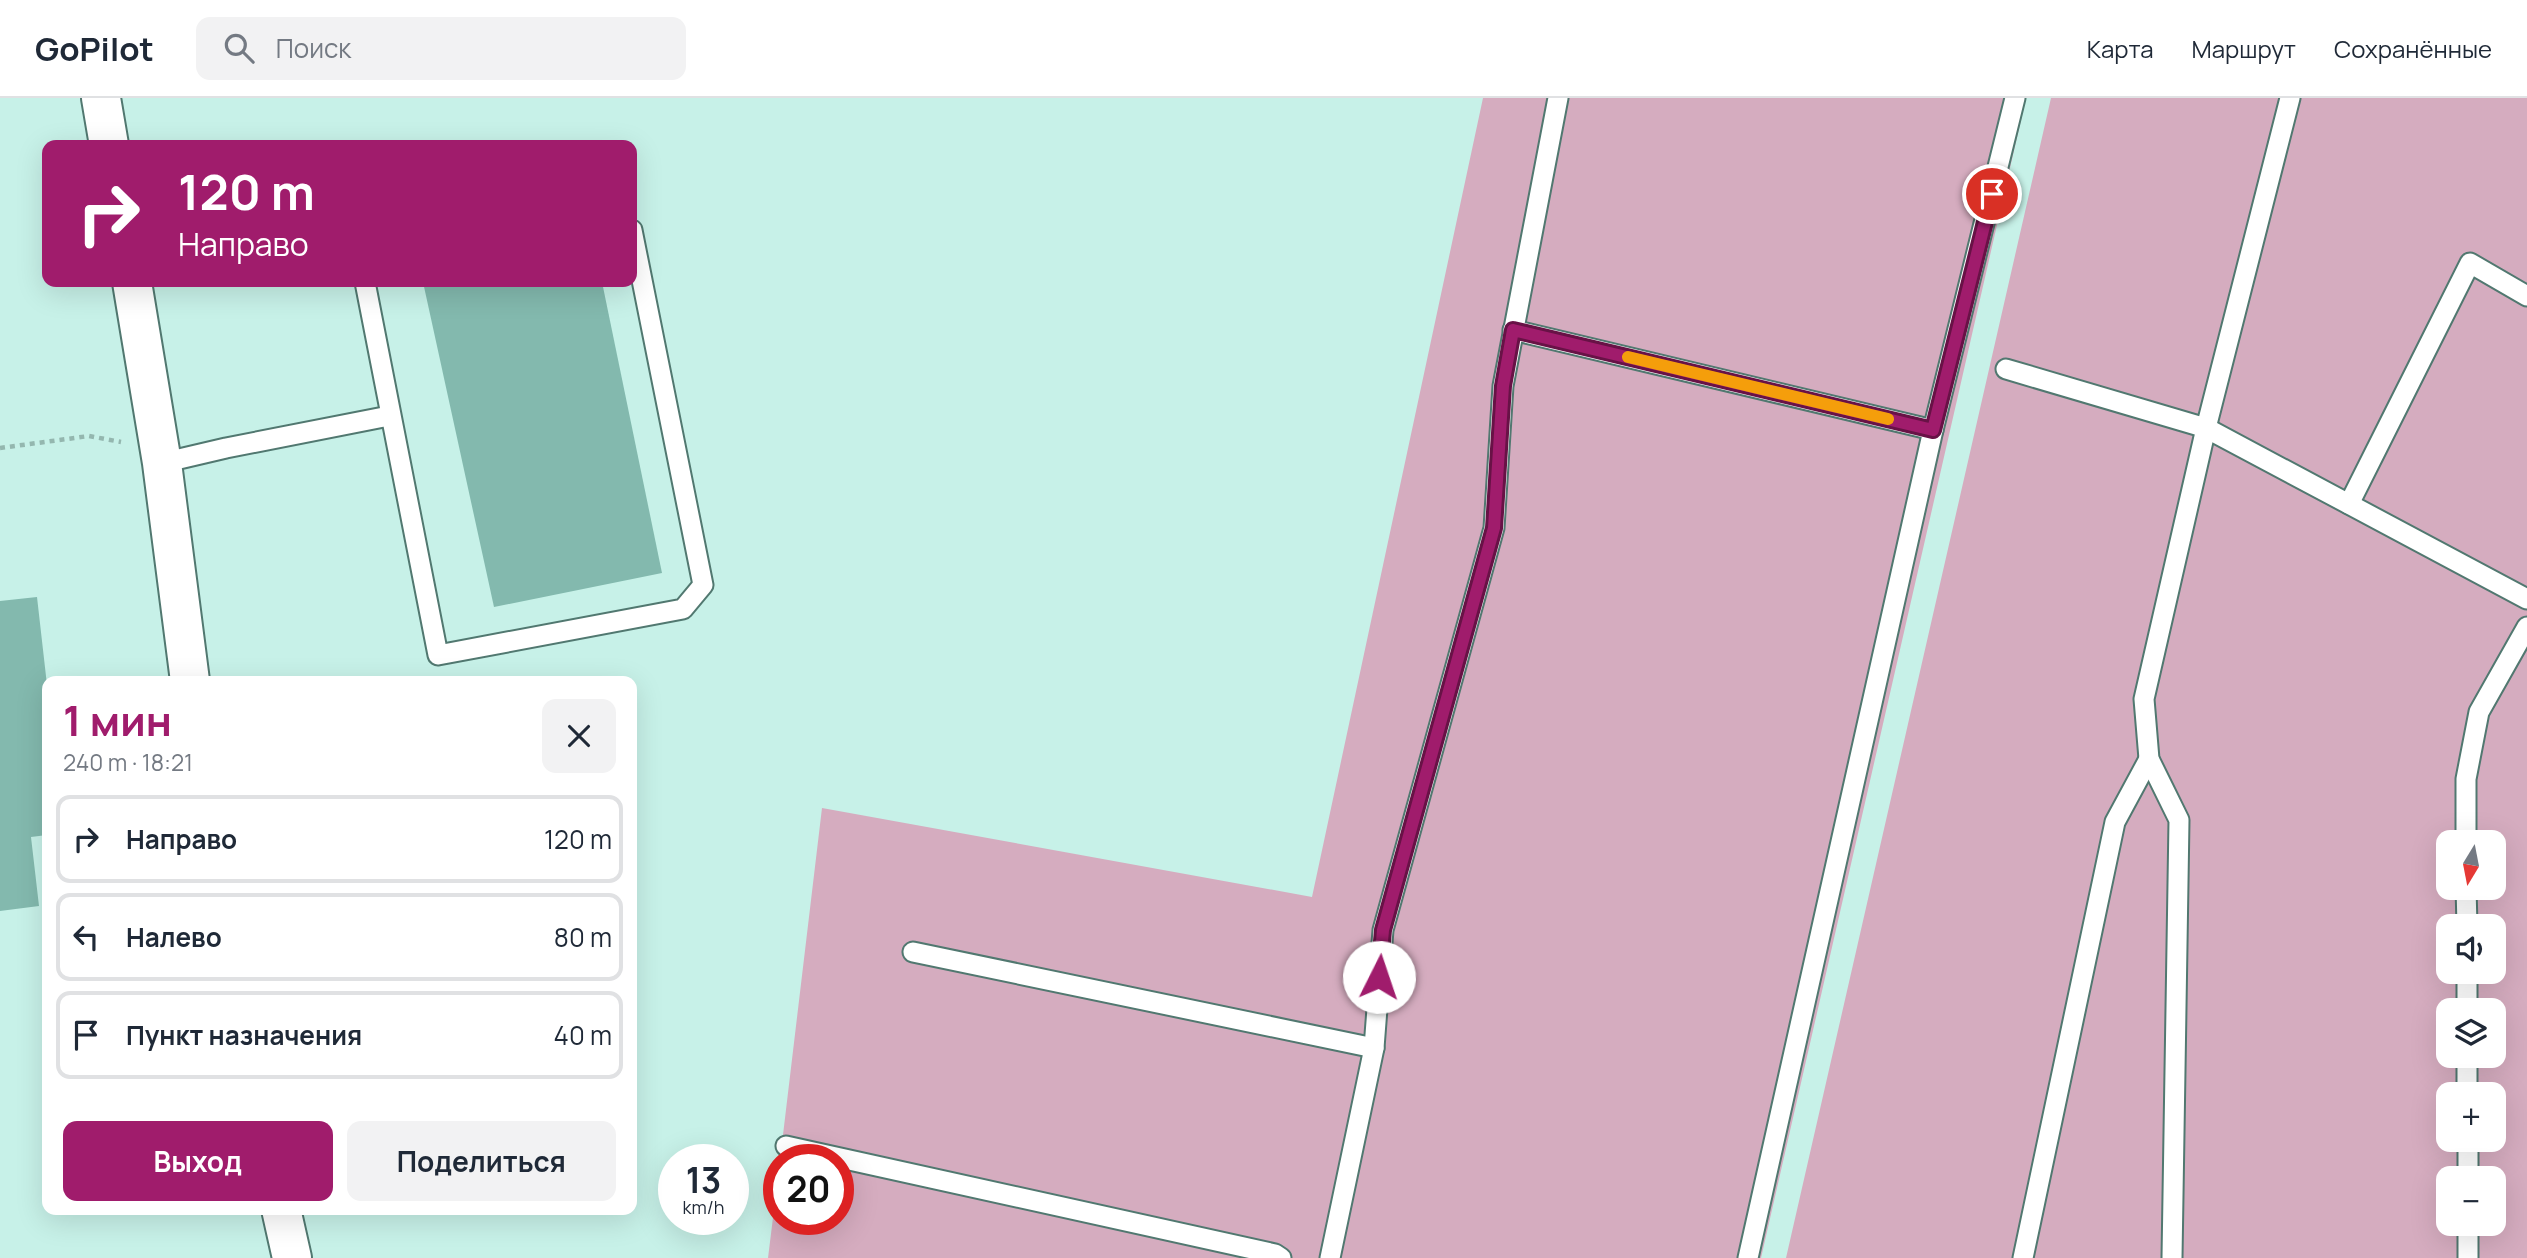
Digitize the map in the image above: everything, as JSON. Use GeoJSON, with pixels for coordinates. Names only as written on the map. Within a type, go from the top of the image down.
{"type":"FeatureCollection","features":[{"type":"Feature","properties":{"kind":"street"},"geometry":{"type":"LineString","coordinates":[[101,98],[108,140]]}},
{"type":"Feature","properties":{"kind":"street"},"geometry":{"type":"LineString","coordinates":[[133,287],[161,456],[189,676]]}},
{"type":"Feature","properties":{"kind":"street"},"geometry":{"type":"LineString","coordinates":[[282,1215],[292,1258]]}},
{"type":"Feature","properties":{"kind":"lane"},"geometry":{"type":"LineString","coordinates":[[1330,1258],[1374,1048],[1383,930],[1494,528],[1503,386],[1559,98]]}},
{"type":"Feature","properties":{"kind":"lane"},"geometry":{"type":"LineString","coordinates":[[1748,1258],[1933,430],[2015,98]]}},
{"type":"Feature","properties":{"kind":"lane"},"geometry":{"type":"LineString","coordinates":[[2172,1258],[2179,820],[2149,759],[2144,699],[2206,428],[2290,98]]}},
{"type":"Feature","properties":{"kind":"lane"},"geometry":{"type":"LineString","coordinates":[[366,287],[438,655],[683,609],[703,585],[637,255]]}},
{"type":"Feature","properties":{"kind":"lane"},"geometry":{"type":"LineString","coordinates":[[2348,504],[2470,264],[2527,296]]}},
{"type":"Feature","properties":{"kind":"lane"},"geometry":{"type":"LineString","coordinates":[[1513,330],[1933,430]]}},
{"type":"Feature","properties":{"kind":"lane"},"geometry":{"type":"LineString","coordinates":[[2006,369],[2206,428],[2527,599]]}},
{"type":"Feature","properties":{"kind":"lane"},"geometry":{"type":"LineString","coordinates":[[161,456],[226,448],[390,416]]}},
{"type":"Feature","properties":{"kind":"lane"},"geometry":{"type":"LineString","coordinates":[[2466,830],[2466,779],[2479,712],[2527,627]]}},
{"type":"Feature","properties":{"kind":"lane"},"geometry":{"type":"LineString","coordinates":[[2023,1258],[2115,822],[2149,759]]}},
{"type":"Feature","properties":{"kind":"lane"},"geometry":{"type":"LineString","coordinates":[[913,952],[1374,1048]]}},
{"type":"Feature","properties":{"kind":"lane"},"geometry":{"type":"LineString","coordinates":[[854,1161],[1275,1254],[1281,1258]]}},
{"type":"Feature","properties":{"kind":"lane"},"geometry":{"type":"LineString","coordinates":[[2468,1236],[2468,1258]]}},
{"type":"Feature","properties":{"kind":"path"},"geometry":{"type":"LineString","coordinates":[[0,448],[89,436],[161,456]]}},
{"type":"Feature","properties":{"kind":"shaded area"},"geometry":{"type":"Polygon","coordinates":[[[1483,98],[2026,98],[1761,1258],[768,1258],[771,1235],[854,1235],[854,1144],[782,1144],[822,808],[1312,897],[1483,98]]]}},
{"type":"Feature","properties":{"kind":"shaded area"},"geometry":{"type":"Polygon","coordinates":[[[2051,98],[2527,98],[2527,1258],[1786,1258],[2051,98]]]}},
{"type":"Feature","properties":{"kind":"building"},"geometry":{"type":"Polygon","coordinates":[[[424,287],[603,287],[662,573],[494,607],[424,287]]]}},
{"type":"Feature","properties":{"kind":"building"},"geometry":{"type":"Polygon","coordinates":[[[37,597],[46,676],[42,676],[42,836],[31,837],[39,906],[0,911],[0,601],[37,597]]]}},
{"type":"Feature","properties":{"kind":"slow traffic"},"geometry":{"type":"LineString","coordinates":[[1628,357],[1888,419]]}},
{"type":"Feature","properties":{"kind":"route"},"geometry":{"type":"LineString","coordinates":[[1379,977],[1383,930],[1494,528],[1503,386],[1513,330],[1933,430],[1992,194]]}}]}
